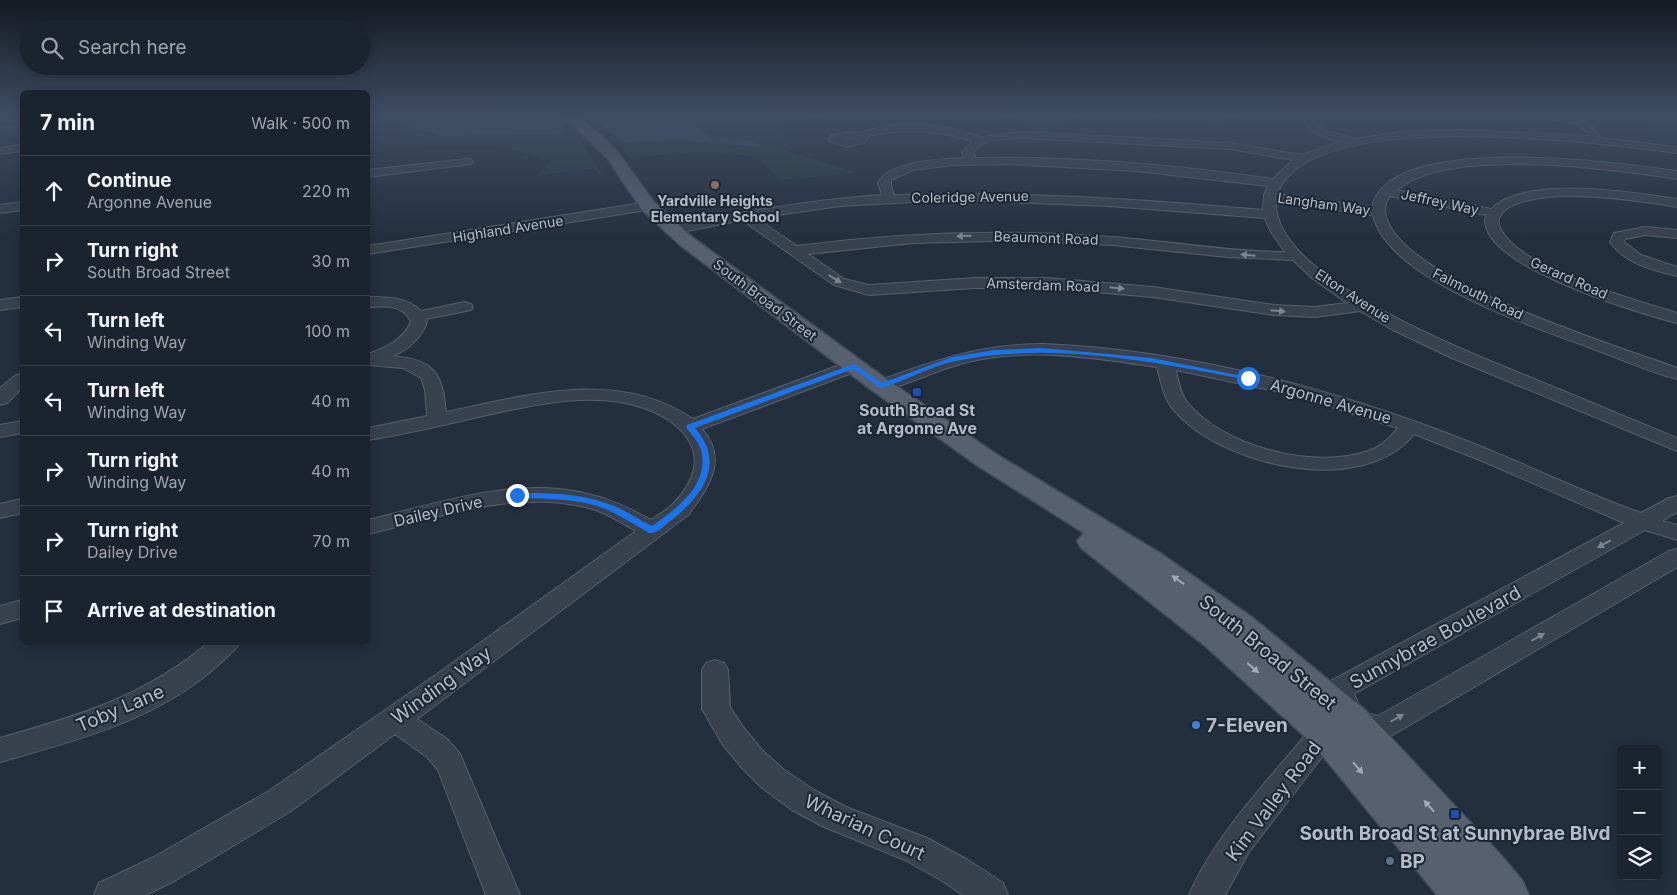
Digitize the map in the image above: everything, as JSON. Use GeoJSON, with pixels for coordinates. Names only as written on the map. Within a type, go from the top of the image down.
{"type":"FeatureCollection","features":[{"type":"Feature","properties":{"kind":"main road","name":"South Broad Street"},"geometry":{"type":"LineString","coordinates":[[613,156],[648,206],[672,230],[881,386],[987,460],[1125,568],[1339,726],[1485,868],[1507,895]]}},
{"type":"Feature","properties":{"kind":"main road","name":"South Broad Street"},"geometry":{"type":"LineString","coordinates":[[1339,726],[1465,895]]}},
{"type":"Feature","properties":{"kind":"street"},"geometry":{"type":"LineString","coordinates":[[969,156],[971,162]]}},
{"type":"Feature","properties":{"kind":"street"},"geometry":{"type":"LineString","coordinates":[[1288,156],[1303,159]]}},
{"type":"Feature","properties":{"kind":"street","name":"Elton Avenue"},"geometry":{"type":"LineString","coordinates":[[1311,156],[1284,172],[1275,183],[1270,197],[1271,215],[1283,240],[1296,256],[1326,281],[1364,306],[1445,348],[1677,445]]}},
{"type":"Feature","properties":{"kind":"street"},"geometry":{"type":"LineString","coordinates":[[1570,156],[1578,163]]}},
{"type":"Feature","properties":{"kind":"street"},"geometry":{"type":"LineString","coordinates":[[1378,212],[1381,198],[1396,183],[1415,174],[1461,164],[1514,161],[1578,163],[1677,175]]}},
{"type":"Feature","properties":{"kind":"street"},"geometry":{"type":"LineString","coordinates":[[370,174],[467,162]]}},
{"type":"Feature","properties":{"kind":"street"},"geometry":{"type":"LineString","coordinates":[[890,199],[884,182],[897,171],[923,164],[971,162],[1119,166],[1230,176],[1275,183]]}},
{"type":"Feature","properties":{"kind":"street","name":"Jeffrey Way"},"geometry":{"type":"LineString","coordinates":[[1386,191],[1494,213]]}},
{"type":"Feature","properties":{"kind":"street"},"geometry":{"type":"LineString","coordinates":[[1494,213],[1514,200],[1549,194],[1613,195],[1677,203]]}},
{"type":"Feature","properties":{"kind":"street","name":"Coleridge Avenue"},"geometry":{"type":"LineString","coordinates":[[672,230],[743,215],[802,206],[890,199],[1000,196],[1067,198],[1271,215]]}},
{"type":"Feature","properties":{"kind":"street","name":"Langham Way"},"geometry":{"type":"LineString","coordinates":[[1270,197],[1378,212]]}},
{"type":"Feature","properties":{"kind":"street"},"geometry":{"type":"LineString","coordinates":[[0,209],[20,206]]}},
{"type":"Feature","properties":{"kind":"street","name":"Highland Avenue"},"geometry":{"type":"LineString","coordinates":[[370,250],[648,206]]}},
{"type":"Feature","properties":{"kind":"street","name":"Falmouth Road"},"geometry":{"type":"LineString","coordinates":[[1378,212],[1385,230],[1403,250],[1430,270],[1452,283],[1526,318],[1677,374]]}},
{"type":"Feature","properties":{"kind":"street","name":"Gerard Road"},"geometry":{"type":"LineString","coordinates":[[1494,213],[1492,225],[1501,240],[1516,253],[1538,266],[1598,292],[1677,318]]}},
{"type":"Feature","properties":{"kind":"street","name":"Amsterdam Road"},"geometry":{"type":"LineString","coordinates":[[743,215],[839,282],[869,290],[975,283],[1046,283],[1154,292],[1274,310],[1316,312],[1364,306]]}},
{"type":"Feature","properties":{"kind":"street"},"geometry":{"type":"LineString","coordinates":[[1677,234],[1634,232],[1620,236],[1617,242],[1624,251],[1637,258],[1677,272]]}},
{"type":"Feature","properties":{"kind":"street","name":"Beaumont Road"},"geometry":{"type":"LineString","coordinates":[[795,252],[891,240],[1004,236],[1113,241],[1248,256],[1296,256]]}},
{"type":"Feature","properties":{"kind":"street"},"geometry":{"type":"LineString","coordinates":[[0,305],[20,302]]}},
{"type":"Feature","properties":{"kind":"street"},"geometry":{"type":"LineString","coordinates":[[370,302],[399,304],[408,307],[418,316],[419,322],[413,335],[395,349],[370,360]]}},
{"type":"Feature","properties":{"kind":"street"},"geometry":{"type":"LineString","coordinates":[[418,316],[465,307]]}},
{"type":"Feature","properties":{"kind":"street","name":"Argonne Avenue"},"geometry":{"type":"LineString","coordinates":[[881,386],[952,360],[998,351],[1059,350],[1166,362],[1288,388],[1410,426],[1472,449],[1642,522],[1677,533]]}},
{"type":"Feature","properties":{"kind":"street"},"geometry":{"type":"LineString","coordinates":[[370,361],[396,362],[408,365],[426,374],[432,383],[437,420]]}},
{"type":"Feature","properties":{"kind":"street"},"geometry":{"type":"LineString","coordinates":[[1166,362],[1173,395],[1188,416],[1208,430],[1232,442],[1271,456],[1313,462],[1351,462],[1368,458],[1392,446],[1410,426]]}},
{"type":"Feature","properties":{"kind":"street"},"geometry":{"type":"LineString","coordinates":[[690,427],[854,366]]}},
{"type":"Feature","properties":{"kind":"street"},"geometry":{"type":"LineString","coordinates":[[0,399],[7,390],[20,380]]}},
{"type":"Feature","properties":{"kind":"street","name":"Winding Way"},"geometry":{"type":"LineString","coordinates":[[111,895],[224,836],[280,801],[395,719],[680,510],[691,499],[704,475],[706,461],[704,448],[698,437],[690,427],[673,414],[628,398],[592,395],[547,397],[370,434]]}},
{"type":"Feature","properties":{"kind":"street"},"geometry":{"type":"LineString","coordinates":[[0,431],[20,427]]}},
{"type":"Feature","properties":{"kind":"street","name":"Dailey Drive"},"geometry":{"type":"LineString","coordinates":[[370,527],[491,498],[540,495],[588,500],[611,508],[652,530]]}},
{"type":"Feature","properties":{"kind":"street","name":"Sunnybrae Boulevard"},"geometry":{"type":"LineString","coordinates":[[1339,726],[1338,690],[1677,503]]}},
{"type":"Feature","properties":{"kind":"street"},"geometry":{"type":"LineString","coordinates":[[0,511],[20,506]]}},
{"type":"Feature","properties":{"kind":"street"},"geometry":{"type":"LineString","coordinates":[[1339,726],[1381,728],[1677,556]]}},
{"type":"Feature","properties":{"kind":"street"},"geometry":{"type":"LineString","coordinates":[[0,615],[20,610]]}},
{"type":"Feature","properties":{"kind":"street","name":"Toby Lane"},"geometry":{"type":"LineString","coordinates":[[0,750],[84,726],[126,710],[157,695],[185,677],[223,645]]}},
{"type":"Feature","properties":{"kind":"street","name":"Wharian Court"},"geometry":{"type":"LineString","coordinates":[[716,670],[716,709],[733,736],[752,759],[772,778],[811,804],[835,817],[916,849],[956,871],[991,895]]}},
{"type":"Feature","properties":{"kind":"street"},"geometry":{"type":"LineString","coordinates":[[395,719],[438,748],[450,764],[503,895]]}},
{"type":"Feature","properties":{"kind":"street","name":"Kim Valley Road"},"geometry":{"type":"LineString","coordinates":[[1206,895],[1238,842],[1339,726]]}},
{"type":"Feature","properties":{"kind":"green space"},"geometry":{"type":"Polygon","coordinates":[[[533,156],[590,156],[608,183],[593,168],[537,176],[551,161],[533,156]]]}},
{"type":"Feature","properties":{"kind":"green space"},"geometry":{"type":"Polygon","coordinates":[[[628,156],[655,156],[630,158],[628,156]]]}},
{"type":"Feature","properties":{"kind":"green space"},"geometry":{"type":"Polygon","coordinates":[[[744,156],[804,156],[857,173],[781,180],[758,158],[744,156]]]}},
{"type":"Feature","properties":{"kind":"place","name":"Yardville Heights Elementary School"},"geometry":{"type":"Point","coordinates":[715,185]}},
{"type":"Feature","properties":{"kind":"place","name":"South Broad St at Argonne Ave"},"geometry":{"type":"Point","coordinates":[917,392]}},
{"type":"Feature","properties":{"kind":"place","name":"7-Eleven"},"geometry":{"type":"Point","coordinates":[1196,725]}},
{"type":"Feature","properties":{"kind":"place","name":"South Broad St at Sunnybrae Blvd"},"geometry":{"type":"Point","coordinates":[1455,814]}},
{"type":"Feature","properties":{"kind":"place","name":"BP"},"geometry":{"type":"Point","coordinates":[1390,861]}},
{"type":"Feature","properties":{"kind":"route"},"geometry":{"type":"LineString","coordinates":[[517,495],[565,496],[588,500],[611,508],[652,530],[680,510],[691,499],[704,475],[706,461],[704,448],[690,427],[854,366],[881,386],[935,365],[972,355],[1016,350],[1059,350],[1152,360],[1248,378]]}}]}
